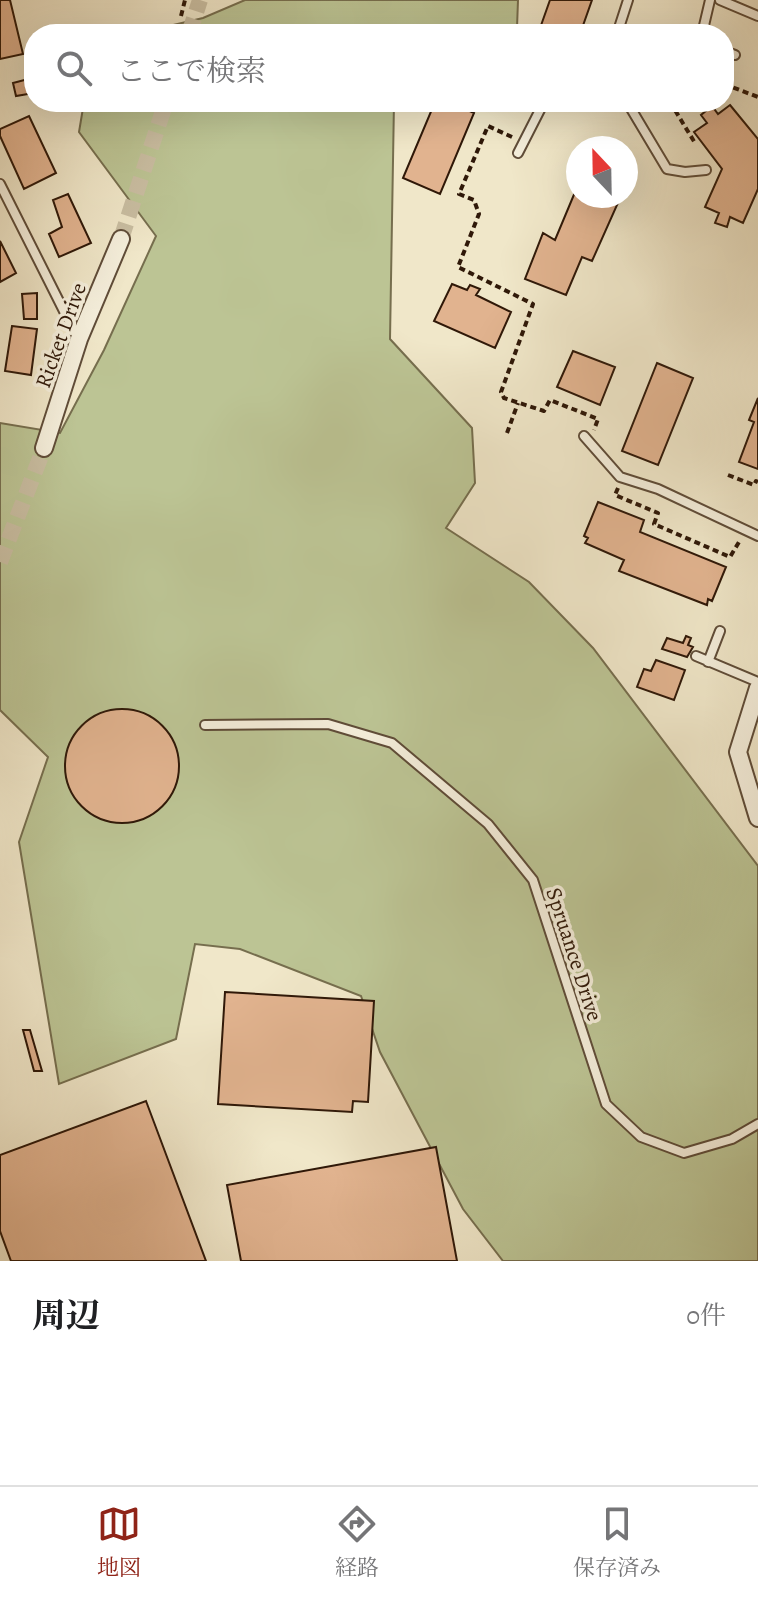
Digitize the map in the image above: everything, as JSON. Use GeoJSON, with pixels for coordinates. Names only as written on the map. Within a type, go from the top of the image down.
{"type":"FeatureCollection","features":[{"type":"Feature","properties":{"kind":"street","name":"Ricket Drive"},"geometry":{"type":"LineString","coordinates":[[44,448],[79,339],[121,239]]}},
{"type":"Feature","properties":{"kind":"street"},"geometry":{"type":"LineString","coordinates":[[758,688],[738,752],[758,818]]}},
{"type":"Feature","properties":{"kind":"lane"},"geometry":{"type":"LineString","coordinates":[[620,24],[628,0]]}},
{"type":"Feature","properties":{"kind":"lane"},"geometry":{"type":"LineString","coordinates":[[704,24],[710,0]]}},
{"type":"Feature","properties":{"kind":"lane"},"geometry":{"type":"LineString","coordinates":[[724,1],[758,16]]}},
{"type":"Feature","properties":{"kind":"lane"},"geometry":{"type":"LineString","coordinates":[[518,153],[539,112]]}},
{"type":"Feature","properties":{"kind":"lane"},"geometry":{"type":"LineString","coordinates":[[633,112],[667,169],[685,172],[706,170]]}},
{"type":"Feature","properties":{"kind":"lane"},"geometry":{"type":"LineString","coordinates":[[0,184],[79,339]]}},
{"type":"Feature","properties":{"kind":"lane"},"geometry":{"type":"LineString","coordinates":[[584,436],[620,477],[658,489],[758,536]]}},
{"type":"Feature","properties":{"kind":"lane"},"geometry":{"type":"LineString","coordinates":[[708,662],[720,631]]}},
{"type":"Feature","properties":{"kind":"lane"},"geometry":{"type":"LineString","coordinates":[[696,656],[758,682]]}},
{"type":"Feature","properties":{"kind":"lane","name":"Spruance Drive"},"geometry":{"type":"LineString","coordinates":[[205,725],[328,724],[392,743],[488,824],[533,880],[606,1104],[641,1137],[684,1153],[732,1139],[758,1124]]}},
{"type":"Feature","properties":{"kind":"path"},"geometry":{"type":"LineString","coordinates":[[181,16],[185,0]]}},
{"type":"Feature","properties":{"kind":"path"},"geometry":{"type":"LineString","coordinates":[[734,88],[758,97]]}},
{"type":"Feature","properties":{"kind":"path"},"geometry":{"type":"LineString","coordinates":[[676,112],[695,143]]}},
{"type":"Feature","properties":{"kind":"path"},"geometry":{"type":"LineString","coordinates":[[524,142],[488,126],[459,194],[474,200],[479,214],[458,267],[533,304],[501,392],[504,398],[544,411],[550,400],[598,419],[593,431],[602,441]]}},
{"type":"Feature","properties":{"kind":"path"},"geometry":{"type":"LineString","coordinates":[[507,433],[518,403]]}},
{"type":"Feature","properties":{"kind":"path"},"geometry":{"type":"LineString","coordinates":[[728,475],[754,485],[758,482]]}},
{"type":"Feature","properties":{"kind":"path"},"geometry":{"type":"LineString","coordinates":[[610,479],[618,487],[615,495],[658,513],[654,524],[730,557],[741,539],[750,543]]}},
{"type":"Feature","properties":{"kind":"green space"},"geometry":{"type":"Polygon","coordinates":[[[245,0],[518,0],[517,24],[178,24],[203,18],[245,0]]]}},
{"type":"Feature","properties":{"kind":"green space"},"geometry":{"type":"Polygon","coordinates":[[[82,112],[394,112],[390,339],[472,428],[475,483],[446,528],[529,582],[593,648],[758,866],[758,1261],[503,1261],[463,1209],[380,1052],[361,996],[240,949],[195,944],[176,1039],[59,1084],[19,842],[48,757],[0,710],[0,423],[60,433],[104,350],[156,236],[79,132],[82,112]]]}},
{"type":"Feature","properties":{"kind":"building"},"geometry":{"type":"Polygon","coordinates":[[[0,0],[10,0],[23,54],[0,59],[0,0]]]}},
{"type":"Feature","properties":{"kind":"building"},"geometry":{"type":"Polygon","coordinates":[[[550,0],[592,0],[584,24],[541,24],[550,0]]]}},
{"type":"Feature","properties":{"kind":"building"},"geometry":{"type":"Polygon","coordinates":[[[24,80],[24,95],[16,96],[13,83],[24,80]]]}},
{"type":"Feature","properties":{"kind":"building"},"geometry":{"type":"Polygon","coordinates":[[[734,110],[758,139],[758,189],[743,223],[730,217],[727,227],[715,223],[719,213],[705,207],[722,169],[694,132],[707,123],[701,115],[705,112],[718,114],[734,110]]]}},
{"type":"Feature","properties":{"kind":"building"},"geometry":{"type":"Polygon","coordinates":[[[431,112],[474,113],[440,194],[403,178],[431,112]]]}},
{"type":"Feature","properties":{"kind":"building"},"geometry":{"type":"Polygon","coordinates":[[[29,116],[56,173],[24,189],[0,136],[0,129],[29,116]]]}},
{"type":"Feature","properties":{"kind":"building"},"geometry":{"type":"Polygon","coordinates":[[[68,194],[91,243],[59,257],[49,234],[62,227],[53,200],[68,194]]]}},
{"type":"Feature","properties":{"kind":"building"},"geometry":{"type":"Polygon","coordinates":[[[568,208],[616,208],[592,261],[582,257],[566,295],[525,279],[543,233],[555,240],[568,208]]]}},
{"type":"Feature","properties":{"kind":"building"},"geometry":{"type":"Polygon","coordinates":[[[0,241],[16,273],[0,282],[0,241]]]}},
{"type":"Feature","properties":{"kind":"building"},"geometry":{"type":"Polygon","coordinates":[[[452,284],[467,290],[470,285],[480,289],[476,295],[511,312],[495,348],[434,321],[452,284]]]}},
{"type":"Feature","properties":{"kind":"building"},"geometry":{"type":"Polygon","coordinates":[[[37,293],[37,319],[24,319],[22,294],[37,293]]]}},
{"type":"Feature","properties":{"kind":"building"},"geometry":{"type":"Polygon","coordinates":[[[12,326],[37,329],[31,375],[5,371],[12,326]]]}},
{"type":"Feature","properties":{"kind":"building"},"geometry":{"type":"Polygon","coordinates":[[[573,351],[615,367],[600,405],[557,387],[573,351]]]}},
{"type":"Feature","properties":{"kind":"building"},"geometry":{"type":"Polygon","coordinates":[[[657,363],[693,378],[658,465],[622,451],[657,363]]]}},
{"type":"Feature","properties":{"kind":"building"},"geometry":{"type":"Polygon","coordinates":[[[758,398],[758,469],[739,462],[754,422],[749,420],[758,398]]]}},
{"type":"Feature","properties":{"kind":"building"},"geometry":{"type":"Polygon","coordinates":[[[598,502],[644,520],[640,532],[726,567],[712,601],[708,599],[707,605],[619,571],[624,560],[585,543],[588,538],[584,536],[598,502]]]}},
{"type":"Feature","properties":{"kind":"building"},"geometry":{"type":"Polygon","coordinates":[[[686,636],[691,638],[688,645],[693,647],[687,657],[662,649],[667,638],[683,643],[686,636]]]}},
{"type":"Feature","properties":{"kind":"building"},"geometry":{"type":"Polygon","coordinates":[[[656,660],[685,670],[674,700],[637,687],[644,669],[651,671],[656,660]]]}},
{"type":"Feature","properties":{"kind":"building"},"geometry":{"type":"Polygon","coordinates":[[[122,709],[144,714],[162,726],[174,744],[179,766],[174,788],[162,806],[144,818],[122,823],[100,818],[82,806],[70,788],[65,766],[70,744],[82,726],[100,714],[122,709]]]}},
{"type":"Feature","properties":{"kind":"building"},"geometry":{"type":"Polygon","coordinates":[[[225,992],[374,1001],[368,1102],[353,1101],[352,1112],[218,1104],[225,992]]]}},
{"type":"Feature","properties":{"kind":"building"},"geometry":{"type":"Polygon","coordinates":[[[23,1030],[30,1030],[42,1071],[34,1071],[23,1030]]]}},
{"type":"Feature","properties":{"kind":"building"},"geometry":{"type":"Polygon","coordinates":[[[146,1101],[206,1261],[11,1261],[0,1231],[0,1155],[146,1101]]]}},
{"type":"Feature","properties":{"kind":"building"},"geometry":{"type":"Polygon","coordinates":[[[436,1147],[457,1261],[241,1261],[227,1185],[436,1147]]]}},
{"type":"Feature","properties":{"kind":"tunnel"},"geometry":{"type":"LineString","coordinates":[[192,24],[200,0]]}},
{"type":"Feature","properties":{"kind":"tunnel"},"geometry":{"type":"LineString","coordinates":[[121,239],[163,112]]}},
{"type":"Feature","properties":{"kind":"tunnel"},"geometry":{"type":"LineString","coordinates":[[0,562],[44,448]]}}]}
